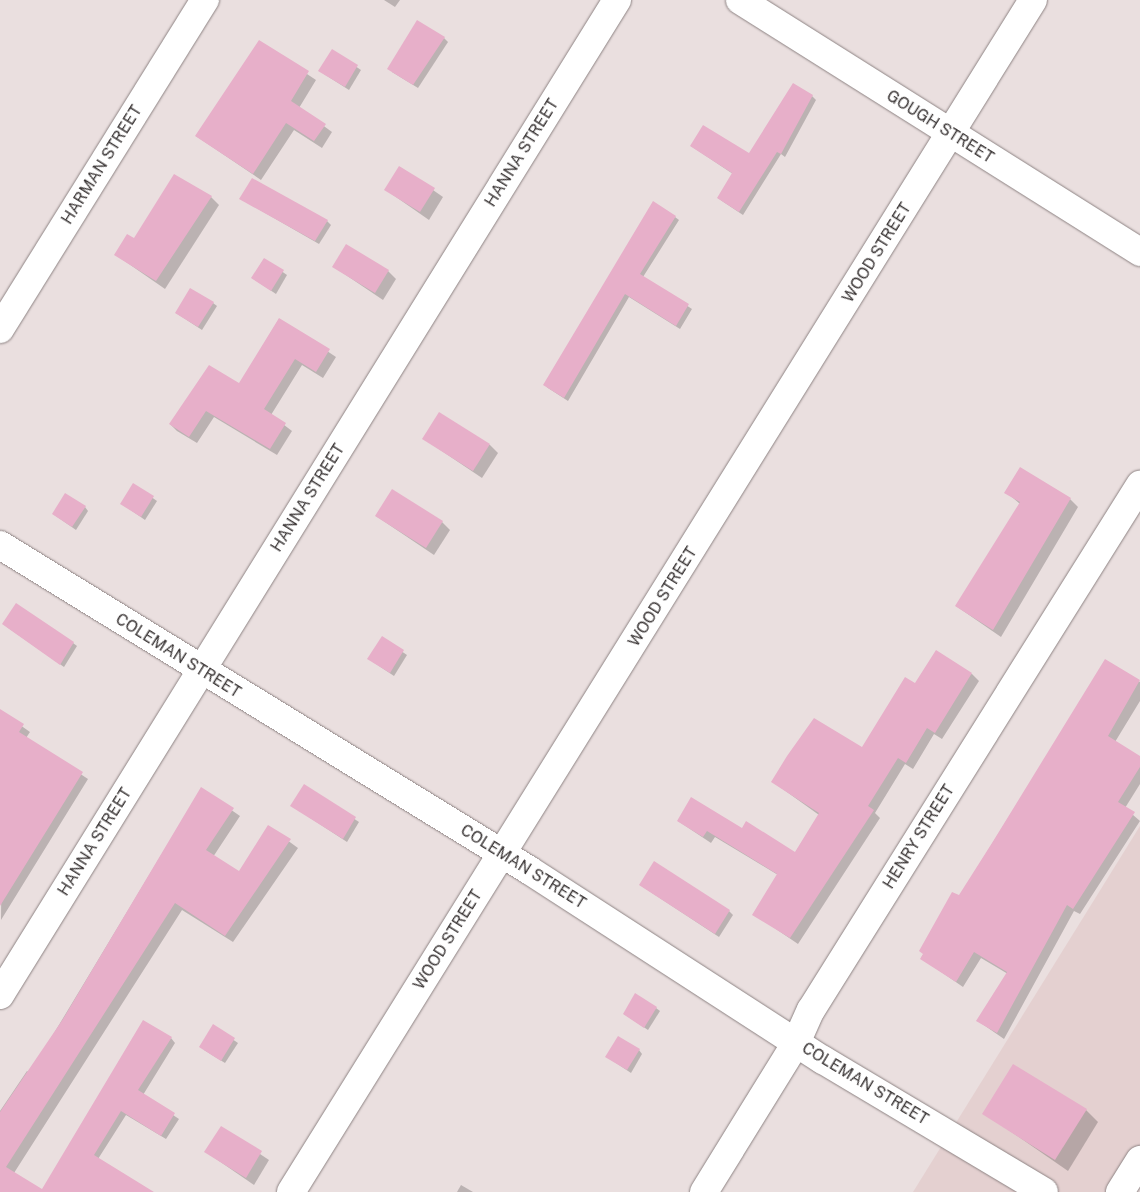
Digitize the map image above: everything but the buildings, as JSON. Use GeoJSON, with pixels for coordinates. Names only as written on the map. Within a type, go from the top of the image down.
{"type":"FeatureCollection","features":[{"type":"Feature","properties":{"kind":"street","name":"HARMAN STREET"},"geometry":{"type":"LineString","coordinates":[[0,329],[205,0]]}},
{"type":"Feature","properties":{"kind":"street","name":"HANNA STREET"},"geometry":{"type":"LineString","coordinates":[[0,995],[617,0]]}},
{"type":"Feature","properties":{"kind":"street","name":"GOUGH STREET"},"geometry":{"type":"LineString","coordinates":[[740,0],[1140,252]]}},
{"type":"Feature","properties":{"kind":"street","name":"WOOD STREET"},"geometry":{"type":"LineString","coordinates":[[291,1192],[1033,0]]}},
{"type":"Feature","properties":{"kind":"street","name":"HENRY STREET"},"geometry":{"type":"LineString","coordinates":[[704,1192],[796,1043],[816,1002],[1140,485]]}},
{"type":"Feature","properties":{"kind":"street","name":"COLEMAN STREET"},"geometry":{"type":"LineString","coordinates":[[0,545],[201,671],[502,854],[796,1043],[1044,1192]]}},
{"type":"Feature","properties":{"kind":"street"},"geometry":{"type":"LineString","coordinates":[[1120,1192],[1140,1160]]}},
{"type":"Feature","properties":{"kind":"shaded area"},"geometry":{"type":"Polygon","coordinates":[[[1140,826],[1140,1160],[1120,1192],[913,1192],[1140,826]]]}}]}
